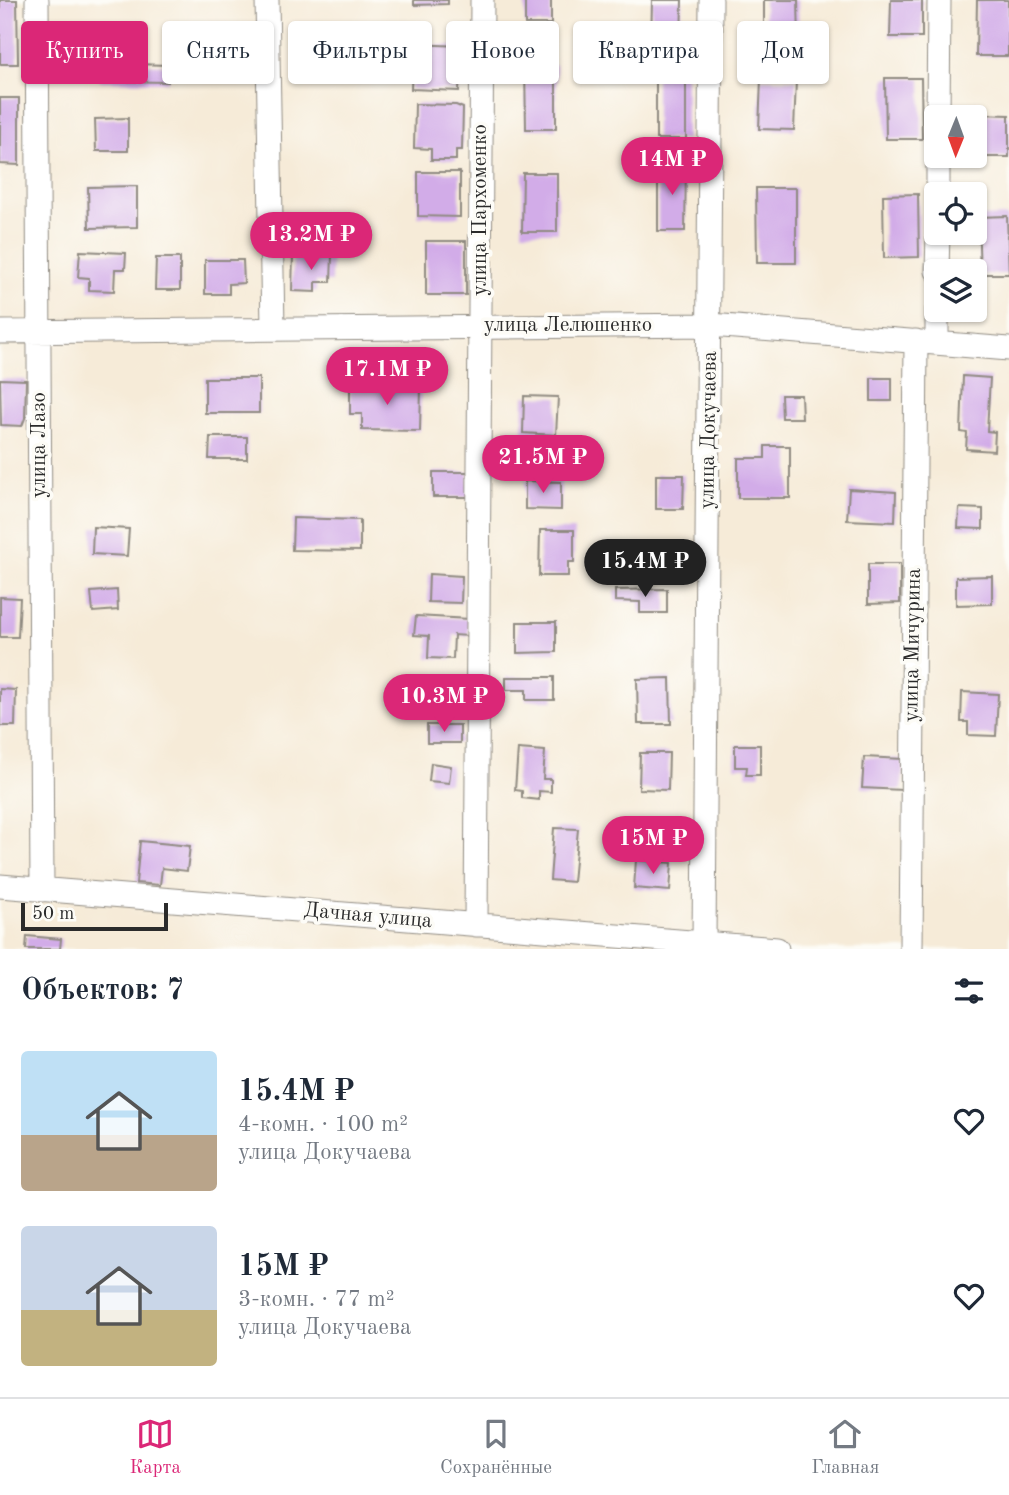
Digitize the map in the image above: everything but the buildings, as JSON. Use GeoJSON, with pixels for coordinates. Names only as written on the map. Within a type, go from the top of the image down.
{"type":"FeatureCollection","features":[{"type":"Feature","properties":{"kind":"street","name":"улица Лазо"},"geometry":{"type":"LineString","coordinates":[[37,0],[42,890]]}},
{"type":"Feature","properties":{"kind":"street"},"geometry":{"type":"LineString","coordinates":[[267,0],[272,328]]}},
{"type":"Feature","properties":{"kind":"street","name":"улица Пархоменко"},"geometry":{"type":"LineString","coordinates":[[476,925],[482,0]]}},
{"type":"Feature","properties":{"kind":"street","name":"улица Докучаева"},"geometry":{"type":"LineString","coordinates":[[704,943],[711,0]]}},
{"type":"Feature","properties":{"kind":"street"},"geometry":{"type":"LineString","coordinates":[[938,105],[939,0]]}},
{"type":"Feature","properties":{"kind":"street","name":"улица Мичурина"},"geometry":{"type":"LineString","coordinates":[[911,949],[927,342],[933,322]]}},
{"type":"Feature","properties":{"kind":"street","name":"улица Лелюшенко"},"geometry":{"type":"LineString","coordinates":[[0,332],[479,324],[710,325],[1009,349]]}},
{"type":"Feature","properties":{"kind":"street","name":"Дачная улица"},"geometry":{"type":"LineString","coordinates":[[0,886],[777,949]]}}]}
